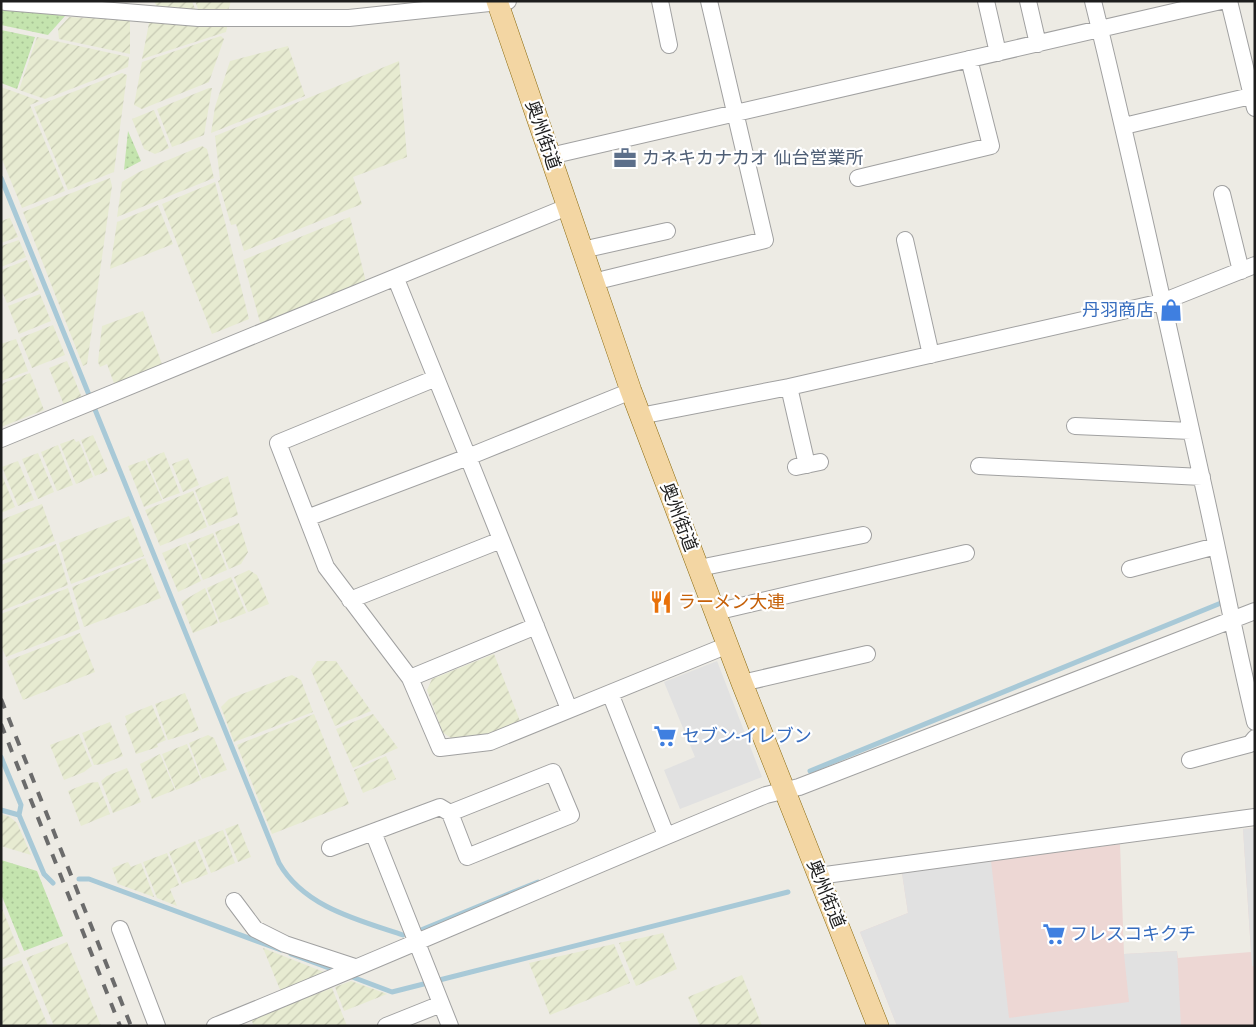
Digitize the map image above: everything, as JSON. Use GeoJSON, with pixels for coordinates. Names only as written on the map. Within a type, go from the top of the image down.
{"type":"FeatureCollection","features":[{"type":"Feature","properties":{"kind":"main road","name":"奥州街道"},"geometry":{"type":"LineString","coordinates":[[501,2],[567,207],[640,416],[742,683],[878,1026]]}},
{"type":"Feature","properties":{"kind":"street"},"geometry":{"type":"LineString","coordinates":[[660,1],[669,45]]}},
{"type":"Feature","properties":{"kind":"street"},"geometry":{"type":"LineString","coordinates":[[593,282],[765,240],[709,1]]}},
{"type":"Feature","properties":{"kind":"street"},"geometry":{"type":"LineString","coordinates":[[986,1],[998,52]]}},
{"type":"Feature","properties":{"kind":"street"},"geometry":{"type":"LineString","coordinates":[[1028,1],[1038,44]]}},
{"type":"Feature","properties":{"kind":"street"},"geometry":{"type":"LineString","coordinates":[[1093,1],[1124,126],[1202,477],[1230,620],[1255,722]]}},
{"type":"Feature","properties":{"kind":"street"},"geometry":{"type":"LineString","coordinates":[[550,156],[1038,44],[1184,6],[1221,1]]}},
{"type":"Feature","properties":{"kind":"street"},"geometry":{"type":"LineString","coordinates":[[1124,126],[1254,100],[1228,1]]}},
{"type":"Feature","properties":{"kind":"street"},"geometry":{"type":"LineString","coordinates":[[5,2],[198,18],[349,18],[501,2]]}},
{"type":"Feature","properties":{"kind":"street"},"geometry":{"type":"LineString","coordinates":[[858,178],[991,146],[969,59]]}},
{"type":"Feature","properties":{"kind":"street"},"geometry":{"type":"LineString","coordinates":[[640,416],[789,387],[1162,302],[1248,268],[1222,194]]}},
{"type":"Feature","properties":{"kind":"street"},"geometry":{"type":"LineString","coordinates":[[1,440],[567,207]]}},
{"type":"Feature","properties":{"kind":"street"},"geometry":{"type":"LineString","coordinates":[[582,250],[667,230]]}},
{"type":"Feature","properties":{"kind":"street"},"geometry":{"type":"LineString","coordinates":[[904,240],[931,355]]}},
{"type":"Feature","properties":{"kind":"street"},"geometry":{"type":"LineString","coordinates":[[396,279],[569,709]]}},
{"type":"Feature","properties":{"kind":"street"},"geometry":{"type":"LineString","coordinates":[[436,378],[278,443],[326,567],[410,678],[440,748],[490,742],[728,645]]}},
{"type":"Feature","properties":{"kind":"street"},"geometry":{"type":"LineString","coordinates":[[789,387],[808,465]]}},
{"type":"Feature","properties":{"kind":"street"},"geometry":{"type":"LineString","coordinates":[[307,518],[468,457],[631,391]]}},
{"type":"Feature","properties":{"kind":"street"},"geometry":{"type":"LineString","coordinates":[[1075,426],[1191,431]]}},
{"type":"Feature","properties":{"kind":"street"},"geometry":{"type":"LineString","coordinates":[[979,466],[1202,477]]}},
{"type":"Feature","properties":{"kind":"street"},"geometry":{"type":"LineString","coordinates":[[699,568],[863,535]]}},
{"type":"Feature","properties":{"kind":"street"},"geometry":{"type":"LineString","coordinates":[[350,600],[502,540]]}},
{"type":"Feature","properties":{"kind":"street"},"geometry":{"type":"LineString","coordinates":[[1130,569],[1216,546]]}},
{"type":"Feature","properties":{"kind":"street"},"geometry":{"type":"LineString","coordinates":[[715,612],[966,554]]}},
{"type":"Feature","properties":{"kind":"street"},"geometry":{"type":"LineString","coordinates":[[214,1026],[666,835],[785,789],[806,785],[1255,610]]}},
{"type":"Feature","properties":{"kind":"street"},"geometry":{"type":"LineString","coordinates":[[410,678],[536,626]]}},
{"type":"Feature","properties":{"kind":"street"},"geometry":{"type":"LineString","coordinates":[[742,683],[867,654]]}},
{"type":"Feature","properties":{"kind":"street"},"geometry":{"type":"LineString","coordinates":[[610,692],[666,835]]}},
{"type":"Feature","properties":{"kind":"street"},"geometry":{"type":"LineString","coordinates":[[1190,760],[1250,744],[1255,738]]}},
{"type":"Feature","properties":{"kind":"street"},"geometry":{"type":"LineString","coordinates":[[330,848],[440,807],[450,813],[467,857],[571,815],[554,772],[450,813]]}},
{"type":"Feature","properties":{"kind":"street"},"geometry":{"type":"LineString","coordinates":[[818,876],[1255,817]]}},
{"type":"Feature","properties":{"kind":"street"},"geometry":{"type":"LineString","coordinates":[[373,832],[450,1026]]}},
{"type":"Feature","properties":{"kind":"street"},"geometry":{"type":"LineString","coordinates":[[234,901],[255,930],[345,972]]}},
{"type":"Feature","properties":{"kind":"street"},"geometry":{"type":"LineString","coordinates":[[120,929],[157,1026]]}},
{"type":"Feature","properties":{"kind":"street"},"geometry":{"type":"LineString","coordinates":[[386,1026],[441,1004]]}},
{"type":"Feature","properties":{"kind":"shaded area"},"geometry":{"type":"Polygon","coordinates":[[[717,661],[762,777],[680,809],[664,770],[695,757],[664,682],[717,661]]]}},
{"type":"Feature","properties":{"kind":"shaded area"},"geometry":{"type":"Polygon","coordinates":[[[1255,828],[1255,1026],[897,1026],[860,932],[908,913],[902,873],[1120,844],[1124,954],[1177,951],[1178,958],[1251,952],[1243,829],[1255,828]]]}},
{"type":"Feature","properties":{"kind":"shaded area"},"geometry":{"type":"Polygon","coordinates":[[[1255,828],[1255,966],[1252,966],[1243,829],[1255,828]]]}},
{"type":"Feature","properties":{"kind":"shaded area"},"geometry":{"type":"Polygon","coordinates":[[[991,861],[1009,1018],[1129,1002],[1124,954],[1177,951],[1181,1026],[897,1026],[860,932],[908,913],[902,873],[991,861]]]}},
{"type":"Feature","properties":{"kind":"green space"},"geometry":{"type":"Polygon","coordinates":[[[154,1],[192,1],[197,14],[158,9],[154,1]]]}},
{"type":"Feature","properties":{"kind":"green space"},"geometry":{"type":"Polygon","coordinates":[[[195,1],[231,1],[227,14],[200,14],[195,1]]]}},
{"type":"Feature","properties":{"kind":"green space"},"geometry":{"type":"Polygon","coordinates":[[[2,9],[65,16],[48,35],[1,25],[2,9]]]}},
{"type":"Feature","properties":{"kind":"green space"},"geometry":{"type":"Polygon","coordinates":[[[69,17],[130,20],[130,54],[59,39],[58,29],[69,17]]]}},
{"type":"Feature","properties":{"kind":"green space"},"geometry":{"type":"Polygon","coordinates":[[[150,18],[228,23],[226,32],[142,59],[150,18]]]}},
{"type":"Feature","properties":{"kind":"green space"},"geometry":{"type":"Polygon","coordinates":[[[1,30],[35,37],[17,89],[1,83],[1,30]]]}},
{"type":"Feature","properties":{"kind":"green space"},"geometry":{"type":"Polygon","coordinates":[[[221,36],[224,39],[209,82],[142,109],[134,105],[142,62],[221,36]]]}},
{"type":"Feature","properties":{"kind":"green space"},"geometry":{"type":"Polygon","coordinates":[[[37,37],[129,57],[128,67],[45,99],[19,90],[37,37]]]}},
{"type":"Feature","properties":{"kind":"green space"},"geometry":{"type":"Polygon","coordinates":[[[288,46],[305,96],[211,133],[215,107],[230,61],[288,46]]]}},
{"type":"Feature","properties":{"kind":"green space"},"geometry":{"type":"Polygon","coordinates":[[[399,61],[407,157],[353,177],[362,204],[244,251],[236,224],[231,225],[218,181],[220,180],[215,136],[399,61]]]}},
{"type":"Feature","properties":{"kind":"green space"},"geometry":{"type":"Polygon","coordinates":[[[122,73],[127,75],[114,172],[68,190],[34,107],[122,73]]]}},
{"type":"Feature","properties":{"kind":"green space"},"geometry":{"type":"Polygon","coordinates":[[[1,87],[40,101],[30,105],[65,191],[22,208],[1,157],[1,87]]]}},
{"type":"Feature","properties":{"kind":"green space"},"geometry":{"type":"Polygon","coordinates":[[[212,88],[204,135],[172,147],[157,109],[212,88]]]}},
{"type":"Feature","properties":{"kind":"green space"},"geometry":{"type":"Polygon","coordinates":[[[154,110],[169,148],[155,154],[144,149],[132,119],[154,110]]]}},
{"type":"Feature","properties":{"kind":"green space"},"geometry":{"type":"Polygon","coordinates":[[[128,131],[141,161],[124,170],[128,131]]]}},
{"type":"Feature","properties":{"kind":"green space"},"geometry":{"type":"Polygon","coordinates":[[[202,146],[207,149],[214,178],[117,217],[122,182],[139,172],[202,146]]]}},
{"type":"Feature","properties":{"kind":"green space"},"geometry":{"type":"Polygon","coordinates":[[[110,178],[112,186],[87,364],[83,366],[23,212],[110,178]]]}},
{"type":"Feature","properties":{"kind":"green space"},"geometry":{"type":"Polygon","coordinates":[[[215,182],[249,319],[212,334],[162,204],[215,182]]]}},
{"type":"Feature","properties":{"kind":"green space"},"geometry":{"type":"Polygon","coordinates":[[[158,205],[173,244],[110,269],[117,222],[158,205]]]}},
{"type":"Feature","properties":{"kind":"green space"},"geometry":{"type":"Polygon","coordinates":[[[350,217],[366,282],[261,326],[243,260],[350,217]]]}},
{"type":"Feature","properties":{"kind":"green space"},"geometry":{"type":"Polygon","coordinates":[[[10,218],[18,237],[1,243],[1,221],[10,218]]]}},
{"type":"Feature","properties":{"kind":"green space"},"geometry":{"type":"Polygon","coordinates":[[[19,240],[26,257],[1,267],[1,246],[19,240]]]}},
{"type":"Feature","properties":{"kind":"green space"},"geometry":{"type":"Polygon","coordinates":[[[27,260],[39,290],[7,303],[1,289],[1,270],[27,260]]]}},
{"type":"Feature","properties":{"kind":"green space"},"geometry":{"type":"Polygon","coordinates":[[[40,294],[51,321],[19,334],[8,306],[40,294]]]}},
{"type":"Feature","properties":{"kind":"green space"},"geometry":{"type":"Polygon","coordinates":[[[143,311],[163,367],[115,386],[107,364],[100,367],[98,362],[102,326],[143,311]]]}},
{"type":"Feature","properties":{"kind":"green space"},"geometry":{"type":"Polygon","coordinates":[[[53,325],[65,355],[32,368],[20,338],[53,325]]]}},
{"type":"Feature","properties":{"kind":"green space"},"geometry":{"type":"Polygon","coordinates":[[[16,339],[28,371],[1,381],[1,344],[16,339]]]}},
{"type":"Feature","properties":{"kind":"green space"},"geometry":{"type":"Polygon","coordinates":[[[67,361],[82,398],[64,405],[49,368],[67,361]]]}},
{"type":"Feature","properties":{"kind":"green space"},"geometry":{"type":"Polygon","coordinates":[[[30,373],[44,410],[1,427],[1,384],[30,373]]]}},
{"type":"Feature","properties":{"kind":"green space"},"geometry":{"type":"Polygon","coordinates":[[[93,435],[108,471],[95,476],[81,440],[93,435]]]}},
{"type":"Feature","properties":{"kind":"green space"},"geometry":{"type":"Polygon","coordinates":[[[74,439],[76,442],[79,441],[93,477],[76,484],[60,444],[74,439]]]}},
{"type":"Feature","properties":{"kind":"green space"},"geometry":{"type":"Polygon","coordinates":[[[58,445],[73,485],[57,491],[41,452],[58,445]]]}},
{"type":"Feature","properties":{"kind":"green space"},"geometry":{"type":"Polygon","coordinates":[[[164,452],[180,493],[163,499],[147,459],[164,452]]]}},
{"type":"Feature","properties":{"kind":"green space"},"geometry":{"type":"Polygon","coordinates":[[[38,453],[54,492],[38,499],[22,459],[38,453]]]}},
{"type":"Feature","properties":{"kind":"green space"},"geometry":{"type":"Polygon","coordinates":[[[188,458],[199,485],[183,492],[172,464],[188,458]]]}},
{"type":"Feature","properties":{"kind":"green space"},"geometry":{"type":"Polygon","coordinates":[[[145,460],[162,500],[144,507],[128,466],[145,460]]]}},
{"type":"Feature","properties":{"kind":"green space"},"geometry":{"type":"Polygon","coordinates":[[[18,461],[34,500],[18,506],[2,467],[18,461]]]}},
{"type":"Feature","properties":{"kind":"green space"},"geometry":{"type":"Polygon","coordinates":[[[1,473],[15,507],[1,513],[1,473]]]}},
{"type":"Feature","properties":{"kind":"green space"},"geometry":{"type":"Polygon","coordinates":[[[228,476],[238,515],[209,526],[195,490],[228,476]]]}},
{"type":"Feature","properties":{"kind":"green space"},"geometry":{"type":"Polygon","coordinates":[[[193,491],[207,527],[160,546],[145,510],[193,491]]]}},
{"type":"Feature","properties":{"kind":"green space"},"geometry":{"type":"Polygon","coordinates":[[[42,504],[55,541],[1,561],[1,520],[42,504]]]}},
{"type":"Feature","properties":{"kind":"green space"},"geometry":{"type":"Polygon","coordinates":[[[129,516],[144,556],[71,584],[59,543],[129,516]]]}},
{"type":"Feature","properties":{"kind":"green space"},"geometry":{"type":"Polygon","coordinates":[[[239,523],[248,552],[241,564],[229,569],[215,532],[239,523]]]}},
{"type":"Feature","properties":{"kind":"green space"},"geometry":{"type":"Polygon","coordinates":[[[213,533],[227,570],[203,580],[188,543],[213,533]]]}},
{"type":"Feature","properties":{"kind":"green space"},"geometry":{"type":"Polygon","coordinates":[[[186,543],[201,581],[178,592],[162,553],[186,543]]]}},
{"type":"Feature","properties":{"kind":"green space"},"geometry":{"type":"Polygon","coordinates":[[[56,544],[68,585],[1,611],[1,565],[56,544]]]}},
{"type":"Feature","properties":{"kind":"green space"},"geometry":{"type":"Polygon","coordinates":[[[145,558],[161,598],[84,627],[72,587],[145,558]]]}},
{"type":"Feature","properties":{"kind":"green space"},"geometry":{"type":"Polygon","coordinates":[[[249,570],[257,575],[269,604],[248,612],[234,577],[249,570]]]}},
{"type":"Feature","properties":{"kind":"green space"},"geometry":{"type":"Polygon","coordinates":[[[231,577],[246,613],[220,623],[207,588],[231,577]]]}},
{"type":"Feature","properties":{"kind":"green space"},"geometry":{"type":"Polygon","coordinates":[[[68,588],[80,629],[6,657],[1,646],[1,614],[68,588]]]}},
{"type":"Feature","properties":{"kind":"green space"},"geometry":{"type":"Polygon","coordinates":[[[205,588],[218,623],[193,633],[181,602],[205,588]]]}},
{"type":"Feature","properties":{"kind":"green space"},"geometry":{"type":"Polygon","coordinates":[[[80,633],[95,672],[23,700],[7,661],[80,633]]]}},
{"type":"Feature","properties":{"kind":"green space"},"geometry":{"type":"Polygon","coordinates":[[[494,654],[520,721],[482,736],[455,740],[443,733],[427,690],[432,679],[494,654]]]}},
{"type":"Feature","properties":{"kind":"green space"},"geometry":{"type":"Polygon","coordinates":[[[317,661],[336,661],[371,711],[335,726],[311,670],[317,661]]]}},
{"type":"Feature","properties":{"kind":"green space"},"geometry":{"type":"Polygon","coordinates":[[[292,675],[301,680],[313,712],[234,742],[221,707],[229,699],[292,675]]]}},
{"type":"Feature","properties":{"kind":"green space"},"geometry":{"type":"Polygon","coordinates":[[[185,693],[199,730],[168,740],[155,704],[185,693]]]}},
{"type":"Feature","properties":{"kind":"green space"},"geometry":{"type":"Polygon","coordinates":[[[152,705],[166,740],[157,744],[158,747],[136,754],[125,724],[127,722],[125,716],[152,705]]]}},
{"type":"Feature","properties":{"kind":"green space"},"geometry":{"type":"Polygon","coordinates":[[[314,714],[349,804],[272,834],[237,745],[314,714]]]}},
{"type":"Feature","properties":{"kind":"green space"},"geometry":{"type":"Polygon","coordinates":[[[373,714],[398,748],[353,768],[336,729],[373,714]]]}},
{"type":"Feature","properties":{"kind":"green space"},"geometry":{"type":"Polygon","coordinates":[[[110,722],[123,756],[103,764],[94,765],[82,733],[110,722]]]}},
{"type":"Feature","properties":{"kind":"green space"},"geometry":{"type":"Polygon","coordinates":[[[79,734],[92,766],[84,772],[64,780],[50,745],[79,734]]]}},
{"type":"Feature","properties":{"kind":"green space"},"geometry":{"type":"Polygon","coordinates":[[[208,735],[214,738],[227,770],[202,779],[189,743],[208,735]]]}},
{"type":"Feature","properties":{"kind":"green space"},"geometry":{"type":"Polygon","coordinates":[[[187,744],[201,780],[176,790],[162,754],[187,744]]]}},
{"type":"Feature","properties":{"kind":"green space"},"geometry":{"type":"Polygon","coordinates":[[[160,754],[175,790],[152,799],[140,764],[160,754]]]}},
{"type":"Feature","properties":{"kind":"green space"},"geometry":{"type":"Polygon","coordinates":[[[386,756],[396,779],[363,793],[354,770],[386,756]]]}},
{"type":"Feature","properties":{"kind":"green space"},"geometry":{"type":"Polygon","coordinates":[[[127,768],[141,802],[113,813],[101,781],[107,776],[127,768]]]}},
{"type":"Feature","properties":{"kind":"green space"},"geometry":{"type":"Polygon","coordinates":[[[98,782],[110,814],[81,826],[68,791],[88,783],[98,782]]]}},
{"type":"Feature","properties":{"kind":"green space"},"geometry":{"type":"Polygon","coordinates":[[[1,814],[10,817],[17,823],[31,855],[1,846],[1,814]]]}},
{"type":"Feature","properties":{"kind":"green space"},"geometry":{"type":"Polygon","coordinates":[[[238,824],[251,857],[238,862],[225,829],[238,824]]]}},
{"type":"Feature","properties":{"kind":"green space"},"geometry":{"type":"Polygon","coordinates":[[[223,830],[235,863],[211,873],[198,840],[223,830]]]}},
{"type":"Feature","properties":{"kind":"green space"},"geometry":{"type":"Polygon","coordinates":[[[195,841],[208,874],[182,884],[169,852],[195,841]]]}},
{"type":"Feature","properties":{"kind":"green space"},"geometry":{"type":"Polygon","coordinates":[[[167,853],[179,885],[170,889],[177,906],[157,898],[143,862],[167,853]]]}},
{"type":"Feature","properties":{"kind":"green space"},"geometry":{"type":"Polygon","coordinates":[[[1,860],[37,871],[63,936],[24,951],[1,894],[1,860]]]}},
{"type":"Feature","properties":{"kind":"green space"},"geometry":{"type":"Polygon","coordinates":[[[128,862],[131,867],[141,863],[154,897],[118,884],[112,868],[128,862]]]}},
{"type":"Feature","properties":{"kind":"green space"},"geometry":{"type":"Polygon","coordinates":[[[1,906],[20,953],[1,960],[1,906]]]}},
{"type":"Feature","properties":{"kind":"green space"},"geometry":{"type":"Polygon","coordinates":[[[663,933],[677,969],[636,986],[619,943],[663,933]]]}},
{"type":"Feature","properties":{"kind":"green space"},"geometry":{"type":"Polygon","coordinates":[[[67,942],[101,1026],[54,1026],[26,958],[67,942]]]}},
{"type":"Feature","properties":{"kind":"green space"},"geometry":{"type":"Polygon","coordinates":[[[614,944],[630,983],[550,1015],[529,963],[614,944]]]}},
{"type":"Feature","properties":{"kind":"green space"},"geometry":{"type":"Polygon","coordinates":[[[263,948],[329,974],[281,992],[263,948]]]}},
{"type":"Feature","properties":{"kind":"green space"},"geometry":{"type":"Polygon","coordinates":[[[21,960],[48,1026],[1,1026],[1,968],[21,960]]]}},
{"type":"Feature","properties":{"kind":"green space"},"geometry":{"type":"Polygon","coordinates":[[[742,975],[762,1026],[700,1026],[688,997],[742,975]]]}},
{"type":"Feature","properties":{"kind":"green space"},"geometry":{"type":"Polygon","coordinates":[[[351,981],[387,994],[344,1011],[335,987],[351,981]]]}},
{"type":"Feature","properties":{"kind":"green space"},"geometry":{"type":"Polygon","coordinates":[[[332,988],[347,1026],[254,1026],[251,1019],[332,988]]]}},
{"type":"Feature","properties":{"kind":"waterway"},"geometry":{"type":"LineString","coordinates":[[1,178],[279,863],[290,878],[317,901],[368,924],[403,935]]}},
{"type":"Feature","properties":{"kind":"waterway"},"geometry":{"type":"LineString","coordinates":[[810,771],[1221,603]]}},
{"type":"Feature","properties":{"kind":"waterway"},"geometry":{"type":"LineString","coordinates":[[1,757],[21,805],[19,815]]}},
{"type":"Feature","properties":{"kind":"waterway"},"geometry":{"type":"LineString","coordinates":[[1,810],[19,815],[44,874],[53,883]]}},
{"type":"Feature","properties":{"kind":"waterway"},"geometry":{"type":"LineString","coordinates":[[79,879],[89,879],[281,950]]}},
{"type":"Feature","properties":{"kind":"waterway"},"geometry":{"type":"LineString","coordinates":[[421,930],[538,882]]}},
{"type":"Feature","properties":{"kind":"waterway"},"geometry":{"type":"LineString","coordinates":[[347,975],[392,992],[788,892]]}},
{"type":"Feature","properties":{"kind":"waterway"},"geometry":{"type":"LineString","coordinates":[[291,954],[337,971]]}},
{"type":"Feature","properties":{"kind":"railway"},"geometry":{"type":"LineString","coordinates":[[1,699],[131,1026]]}},
{"type":"Feature","properties":{"kind":"railway"},"geometry":{"type":"LineString","coordinates":[[1,724],[120,1026]]}},
{"type":"Feature","properties":{"kind":"place","name":"カネキカナカオ 仙台営業所"},"geometry":{"type":"Point","coordinates":[625,158]}},
{"type":"Feature","properties":{"kind":"place","name":"丹羽商店"},"geometry":{"type":"Point","coordinates":[1171,310]}},
{"type":"Feature","properties":{"kind":"place","name":"ラーメン大連"},"geometry":{"type":"Point","coordinates":[661,602]}},
{"type":"Feature","properties":{"kind":"place","name":"セブン-イレブン"},"geometry":{"type":"Point","coordinates":[665,736]}},
{"type":"Feature","properties":{"kind":"place","name":"フレスコキクチ"},"geometry":{"type":"Point","coordinates":[1054,934]}}]}
